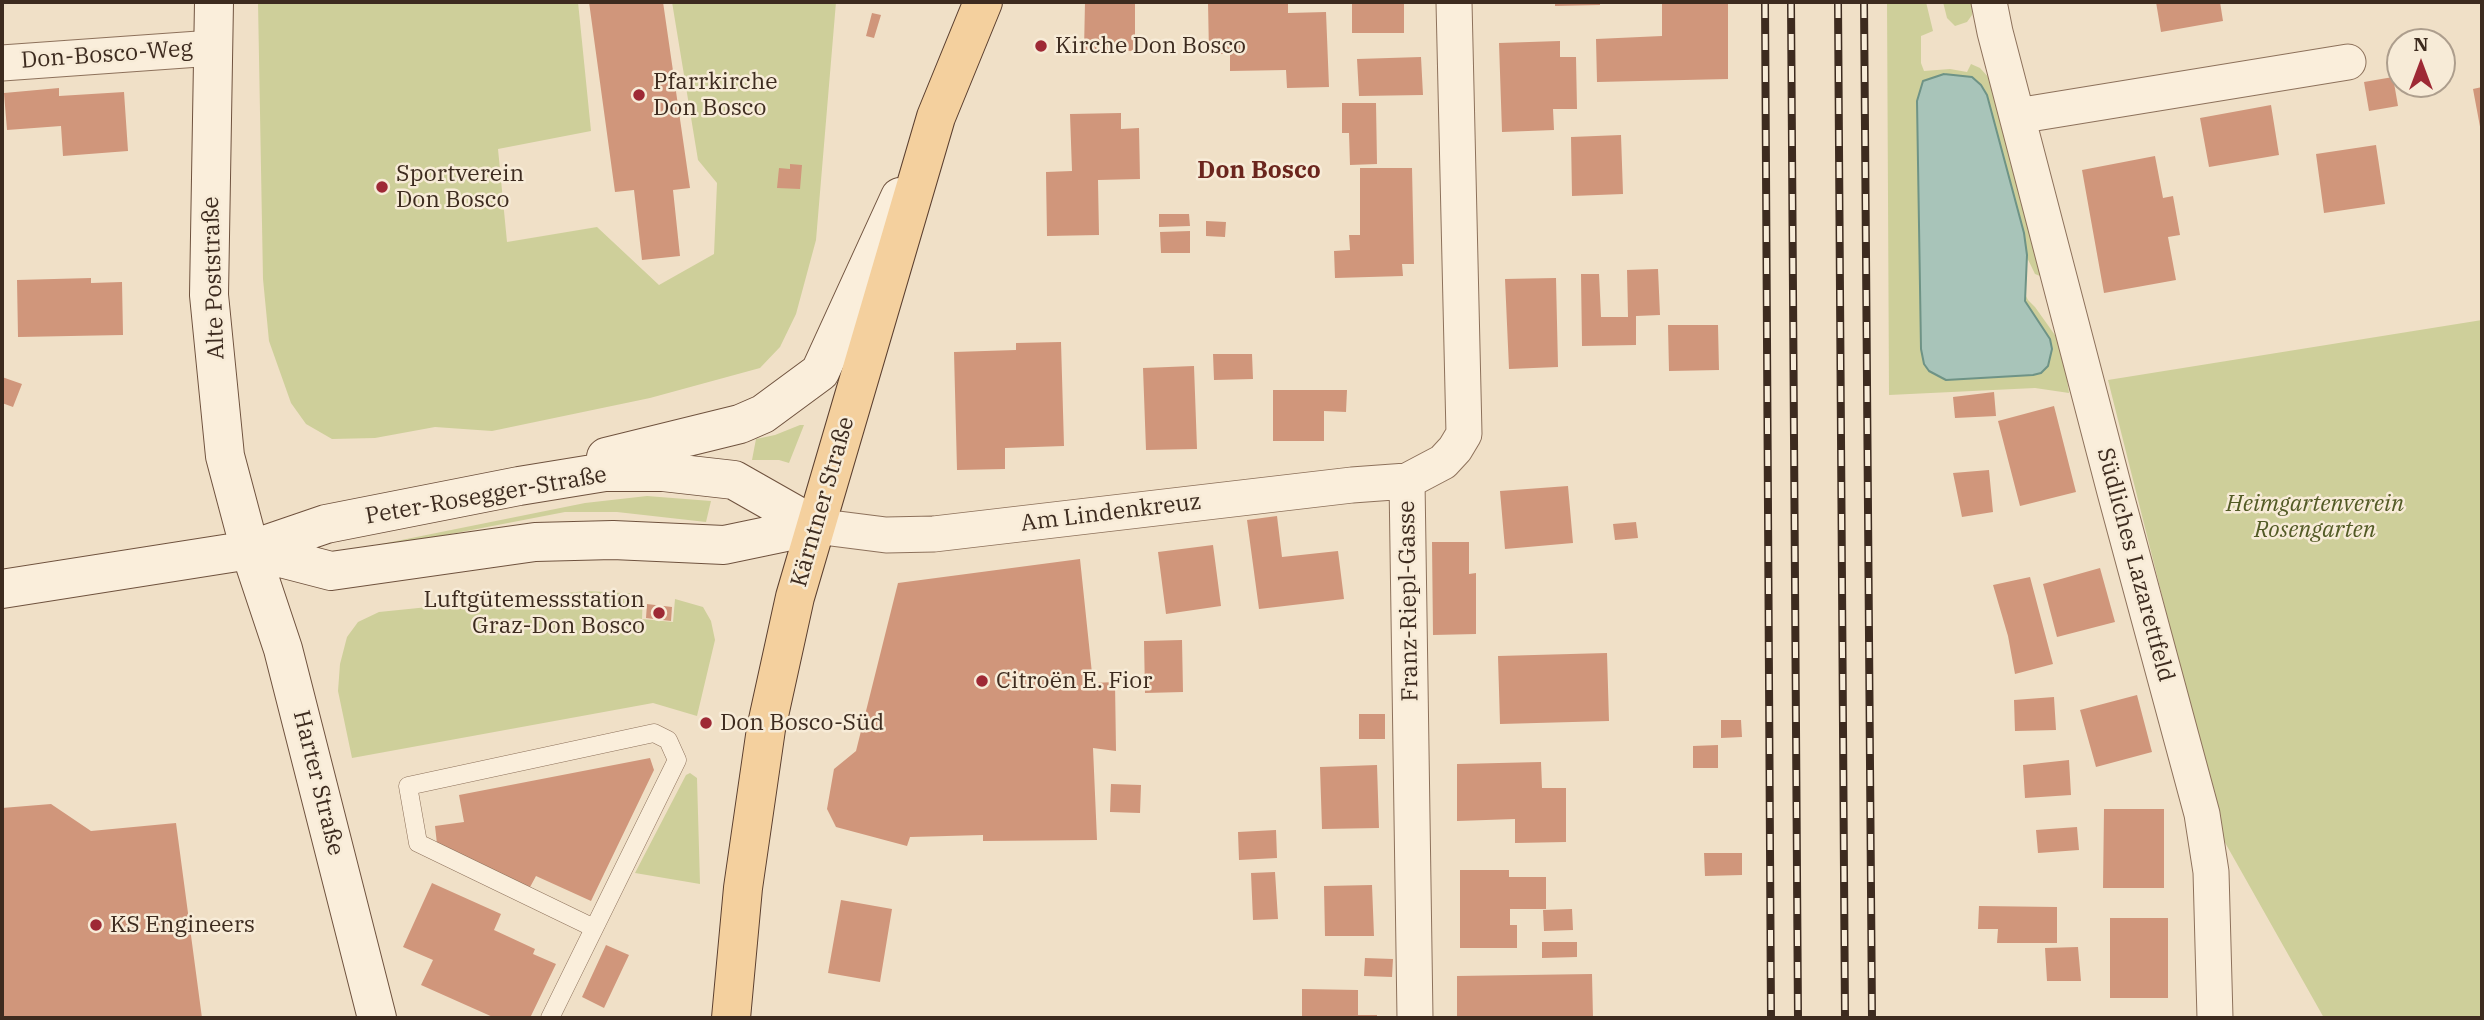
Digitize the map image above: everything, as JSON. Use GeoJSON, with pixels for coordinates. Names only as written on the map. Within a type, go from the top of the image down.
{"type":"FeatureCollection","features":[{"type":"Feature","properties":{"kind":"main road","name":"Alte Poststraße"},"geometry":{"type":"LineString","coordinates":[[214,2],[209,295],[225,456],[250,550]]}},
{"type":"Feature","properties":{"kind":"main road","name":"Kärntner Straße"},"geometry":{"type":"LineString","coordinates":[[731,1018],[743,888],[766,729],[795,597],[936,117],[983,2]]}},
{"type":"Feature","properties":{"kind":"main road"},"geometry":{"type":"LineString","coordinates":[[549,481],[600,458],[740,424],[763,414],[820,372],[936,117]]}},
{"type":"Feature","properties":{"kind":"main road","name":"Peter-Rosegger-Straße"},"geometry":{"type":"LineString","coordinates":[[2,589],[250,550],[326,524],[605,472],[651,472],[734,480],[815,526]]}},
{"type":"Feature","properties":{"kind":"main road","name":"Peter-Rosegger-Straße"},"geometry":{"type":"LineString","coordinates":[[250,550],[331,571],[535,542],[651,541],[724,545],[815,526]]}},
{"type":"Feature","properties":{"kind":"main road","name":"Harter Straße"},"geometry":{"type":"LineString","coordinates":[[250,550],[284,649],[377,1018]]}},
{"type":"Feature","properties":{"kind":"street","name":"Franz-Riepl-Gasse"},"geometry":{"type":"LineString","coordinates":[[1415,1018],[1407,481],[1443,462],[1464,434],[1454,2]]}},
{"type":"Feature","properties":{"kind":"street","name":"Südliches Lazarettfeld"},"geometry":{"type":"LineString","coordinates":[[1989,2],[2115,492],[2202,814],[2211,872],[2215,1018]]}},
{"type":"Feature","properties":{"kind":"street","name":"Don-Bosco-Weg"},"geometry":{"type":"LineString","coordinates":[[2,63],[213,47]]}},
{"type":"Feature","properties":{"kind":"street"},"geometry":{"type":"LineString","coordinates":[[2017,116],[2348,62]]}},
{"type":"Feature","properties":{"kind":"street","name":"Am Lindenkreuz"},"geometry":{"type":"LineString","coordinates":[[815,526],[886,535],[934,534],[1352,485],[1407,481]]}},
{"type":"Feature","properties":{"kind":"lane"},"geometry":{"type":"LineString","coordinates":[[550,1018],[677,760],[668,740],[654,733],[408,786],[418,843],[594,928]]}},
{"type":"Feature","properties":{"kind":"green space","name":"Sportverein Don Bosco"},"geometry":{"type":"Polygon","coordinates":[[[258,2],[578,2],[591,131],[498,149],[507,242],[597,227],[659,285],[714,254],[717,183],[698,160],[672,2],[836,2],[816,240],[796,314],[780,347],[760,368],[650,398],[492,431],[435,427],[375,438],[332,439],[306,424],[291,403],[269,341],[263,279],[258,2]]]}},
{"type":"Feature","properties":{"kind":"green space"},"geometry":{"type":"Polygon","coordinates":[[[1887,2],[1926,2],[1933,31],[1921,36],[1921,63],[1924,71],[1950,69],[1967,72],[1971,64],[1980,68],[1990,79],[2030,219],[2040,276],[2035,274],[2019,241],[2012,269],[2028,300],[2062,345],[2069,393],[2035,388],[1889,395],[1887,2]]]}},
{"type":"Feature","properties":{"kind":"green space"},"geometry":{"type":"Polygon","coordinates":[[[1943,2],[1974,2],[1972,15],[1967,22],[1955,26],[1947,18],[1943,2]]]}},
{"type":"Feature","properties":{"kind":"green space","name":"Heimgartenverein Rosengarten"},"geometry":{"type":"Polygon","coordinates":[[[2482,320],[2482,1018],[2324,1018],[2223,839],[2108,380],[2482,320]]]}},
{"type":"Feature","properties":{"kind":"green space"},"geometry":{"type":"Polygon","coordinates":[[[804,425],[789,463],[779,460],[752,460],[756,439],[804,425]]]}},
{"type":"Feature","properties":{"kind":"green space"},"geometry":{"type":"Polygon","coordinates":[[[647,496],[711,501],[706,522],[617,512],[565,512],[342,555],[342,552],[585,503],[647,496]]]}},
{"type":"Feature","properties":{"kind":"green space"},"geometry":{"type":"Polygon","coordinates":[[[586,591],[643,594],[642,619],[673,622],[675,599],[703,607],[711,621],[715,640],[697,716],[653,703],[352,758],[338,691],[340,664],[347,637],[358,622],[379,612],[586,591]]]}},
{"type":"Feature","properties":{"kind":"green space"},"geometry":{"type":"Polygon","coordinates":[[[690,773],[697,778],[700,884],[635,873],[686,775],[690,773]]]}},
{"type":"Feature","properties":{"kind":"shaded area"},"geometry":{"type":"Polygon","coordinates":[[[1944,74],[1972,77],[1987,95],[2024,233],[2027,255],[2025,301],[2050,339],[2052,349],[2048,366],[2041,373],[1946,380],[1929,371],[1924,364],[1921,349],[1917,101],[1923,81],[1944,74]]]}},
{"type":"Feature","properties":{"kind":"building","name":"Pfarrkirche Don Bosco"},"geometry":{"type":"Polygon","coordinates":[[[589,2],[663,2],[690,188],[673,190],[680,256],[642,260],[634,190],[615,192],[589,2]]]}},
{"type":"Feature","properties":{"kind":"building"},"geometry":{"type":"Polygon","coordinates":[[[1085,2],[1135,2],[1135,51],[1084,50],[1085,2]]]}},
{"type":"Feature","properties":{"kind":"building"},"geometry":{"type":"Polygon","coordinates":[[[1208,2],[1288,2],[1288,13],[1326,12],[1329,87],[1287,88],[1286,70],[1230,71],[1230,54],[1209,54],[1208,2]]]}},
{"type":"Feature","properties":{"kind":"building"},"geometry":{"type":"Polygon","coordinates":[[[1352,2],[1404,2],[1404,33],[1352,33],[1352,2]]]}},
{"type":"Feature","properties":{"kind":"building"},"geometry":{"type":"Polygon","coordinates":[[[1555,2],[1600,2],[1600,5],[1555,6],[1555,2]]]}},
{"type":"Feature","properties":{"kind":"building"},"geometry":{"type":"Polygon","coordinates":[[[1662,2],[1728,2],[1728,79],[1597,82],[1596,39],[1662,36],[1662,2]]]}},
{"type":"Feature","properties":{"kind":"building"},"geometry":{"type":"Polygon","coordinates":[[[2156,2],[2220,2],[2223,21],[2161,32],[2156,2]]]}},
{"type":"Feature","properties":{"kind":"building"},"geometry":{"type":"Polygon","coordinates":[[[872,13],[881,15],[874,38],[866,36],[872,13]]]}},
{"type":"Feature","properties":{"kind":"building"},"geometry":{"type":"Polygon","coordinates":[[[1560,41],[1560,57],[1576,57],[1577,109],[1553,109],[1554,130],[1502,132],[1499,43],[1560,41]]]}},
{"type":"Feature","properties":{"kind":"building"},"geometry":{"type":"Polygon","coordinates":[[[1421,57],[1423,95],[1359,96],[1357,59],[1421,57]]]}},
{"type":"Feature","properties":{"kind":"building"},"geometry":{"type":"Polygon","coordinates":[[[2386,78],[2386,98],[2397,98],[2398,106],[2369,111],[2364,82],[2386,78]]]}},
{"type":"Feature","properties":{"kind":"building"},"geometry":{"type":"Polygon","coordinates":[[[2482,87],[2482,132],[2481,132],[2473,89],[2482,87]]]}},
{"type":"Feature","properties":{"kind":"building"},"geometry":{"type":"Polygon","coordinates":[[[59,88],[59,96],[124,92],[128,151],[63,156],[61,126],[7,130],[4,93],[59,88]]]}},
{"type":"Feature","properties":{"kind":"building"},"geometry":{"type":"Polygon","coordinates":[[[1342,103],[1376,103],[1377,164],[1350,165],[1349,133],[1342,133],[1342,103]]]}},
{"type":"Feature","properties":{"kind":"building"},"geometry":{"type":"Polygon","coordinates":[[[2271,105],[2279,155],[2209,167],[2200,118],[2271,105]]]}},
{"type":"Feature","properties":{"kind":"building"},"geometry":{"type":"Polygon","coordinates":[[[1121,113],[1121,129],[1139,128],[1140,179],[1098,180],[1099,235],[1047,236],[1046,172],[1072,171],[1070,114],[1121,113]]]}},
{"type":"Feature","properties":{"kind":"building"},"geometry":{"type":"Polygon","coordinates":[[[1621,135],[1623,194],[1572,196],[1571,137],[1621,135]]]}},
{"type":"Feature","properties":{"kind":"building"},"geometry":{"type":"Polygon","coordinates":[[[2376,145],[2385,204],[2324,213],[2316,154],[2376,145]]]}},
{"type":"Feature","properties":{"kind":"building"},"geometry":{"type":"Polygon","coordinates":[[[2155,156],[2163,198],[2173,196],[2180,235],[2168,237],[2176,280],[2104,293],[2082,170],[2155,156]]]}},
{"type":"Feature","properties":{"kind":"building"},"geometry":{"type":"Polygon","coordinates":[[[790,164],[802,165],[800,189],[777,188],[779,168],[790,169],[790,164]]]}},
{"type":"Feature","properties":{"kind":"building"},"geometry":{"type":"Polygon","coordinates":[[[1360,168],[1412,168],[1414,264],[1402,264],[1403,276],[1335,278],[1334,251],[1350,250],[1349,235],[1360,235],[1360,168]]]}},
{"type":"Feature","properties":{"kind":"building"},"geometry":{"type":"Polygon","coordinates":[[[1159,214],[1189,214],[1190,226],[1159,227],[1159,214]]]}},
{"type":"Feature","properties":{"kind":"building"},"geometry":{"type":"Polygon","coordinates":[[[1206,221],[1226,222],[1225,237],[1206,236],[1206,221]]]}},
{"type":"Feature","properties":{"kind":"building"},"geometry":{"type":"Polygon","coordinates":[[[1190,231],[1190,253],[1161,253],[1160,232],[1190,231]]]}},
{"type":"Feature","properties":{"kind":"building"},"geometry":{"type":"Polygon","coordinates":[[[1658,269],[1660,315],[1636,316],[1636,345],[1582,346],[1581,274],[1599,274],[1601,317],[1628,317],[1627,270],[1658,269]]]}},
{"type":"Feature","properties":{"kind":"building"},"geometry":{"type":"Polygon","coordinates":[[[91,278],[91,283],[122,282],[123,335],[18,337],[17,280],[91,278]]]}},
{"type":"Feature","properties":{"kind":"building"},"geometry":{"type":"Polygon","coordinates":[[[1556,278],[1558,367],[1509,369],[1505,279],[1556,278]]]}},
{"type":"Feature","properties":{"kind":"building"},"geometry":{"type":"Polygon","coordinates":[[[1668,325],[1718,325],[1719,370],[1669,371],[1668,325]]]}},
{"type":"Feature","properties":{"kind":"building"},"geometry":{"type":"Polygon","coordinates":[[[1061,342],[1064,446],[1005,448],[1005,469],[957,470],[954,352],[1016,350],[1016,343],[1061,342]]]}},
{"type":"Feature","properties":{"kind":"building"},"geometry":{"type":"Polygon","coordinates":[[[1213,354],[1252,354],[1253,379],[1214,380],[1213,354]]]}},
{"type":"Feature","properties":{"kind":"building"},"geometry":{"type":"Polygon","coordinates":[[[1194,366],[1197,449],[1146,450],[1143,368],[1194,366]]]}},
{"type":"Feature","properties":{"kind":"building"},"geometry":{"type":"Polygon","coordinates":[[[2,377],[22,384],[13,407],[2,403],[2,377]]]}},
{"type":"Feature","properties":{"kind":"building"},"geometry":{"type":"Polygon","coordinates":[[[1273,390],[1347,390],[1346,412],[1324,411],[1324,441],[1273,441],[1273,390]]]}},
{"type":"Feature","properties":{"kind":"building"},"geometry":{"type":"Polygon","coordinates":[[[1994,392],[1996,416],[1955,418],[1953,397],[1994,392]]]}},
{"type":"Feature","properties":{"kind":"building"},"geometry":{"type":"Polygon","coordinates":[[[2054,406],[2076,492],[2020,506],[1998,421],[2054,406]]]}},
{"type":"Feature","properties":{"kind":"building"},"geometry":{"type":"Polygon","coordinates":[[[1989,470],[1993,512],[1962,517],[1953,473],[1989,470]]]}},
{"type":"Feature","properties":{"kind":"building"},"geometry":{"type":"Polygon","coordinates":[[[1568,486],[1573,543],[1505,549],[1500,491],[1568,486]]]}},
{"type":"Feature","properties":{"kind":"building"},"geometry":{"type":"Polygon","coordinates":[[[1277,516],[1282,557],[1338,551],[1344,599],[1259,609],[1247,520],[1277,516]]]}},
{"type":"Feature","properties":{"kind":"building"},"geometry":{"type":"Polygon","coordinates":[[[1636,522],[1638,538],[1615,540],[1613,524],[1636,522]]]}},
{"type":"Feature","properties":{"kind":"building"},"geometry":{"type":"Polygon","coordinates":[[[1432,542],[1469,542],[1469,574],[1476,573],[1476,634],[1433,635],[1432,542]]]}},
{"type":"Feature","properties":{"kind":"building"},"geometry":{"type":"Polygon","coordinates":[[[1213,545],[1221,606],[1166,614],[1158,552],[1213,545]]]}},
{"type":"Feature","properties":{"kind":"building"},"geometry":{"type":"Polygon","coordinates":[[[1080,559],[1093,683],[1115,682],[1116,751],[1093,748],[1097,840],[983,841],[983,835],[910,837],[907,846],[836,827],[827,809],[834,769],[856,751],[898,583],[1080,559]]]}},
{"type":"Feature","properties":{"kind":"building"},"geometry":{"type":"Polygon","coordinates":[[[2100,568],[2115,622],[2057,637],[2043,584],[2100,568]]]}},
{"type":"Feature","properties":{"kind":"building"},"geometry":{"type":"Polygon","coordinates":[[[2030,577],[2053,664],[2015,674],[2008,636],[1993,585],[2030,577]]]}},
{"type":"Feature","properties":{"kind":"building","name":"Luftgütemessstation Graz-Don Bosco"},"geometry":{"type":"Polygon","coordinates":[[[647,604],[672,607],[671,621],[646,618],[647,604]]]}},
{"type":"Feature","properties":{"kind":"building"},"geometry":{"type":"Polygon","coordinates":[[[1182,640],[1183,692],[1145,693],[1144,641],[1182,640]]]}},
{"type":"Feature","properties":{"kind":"building"},"geometry":{"type":"Polygon","coordinates":[[[1607,653],[1609,721],[1500,724],[1498,656],[1607,653]]]}},
{"type":"Feature","properties":{"kind":"building"},"geometry":{"type":"Polygon","coordinates":[[[2137,695],[2152,752],[2096,767],[2080,710],[2137,695]]]}},
{"type":"Feature","properties":{"kind":"building"},"geometry":{"type":"Polygon","coordinates":[[[2054,697],[2056,730],[2015,731],[2014,700],[2054,697]]]}},
{"type":"Feature","properties":{"kind":"building"},"geometry":{"type":"Polygon","coordinates":[[[1359,714],[1385,714],[1385,739],[1359,739],[1359,714]]]}},
{"type":"Feature","properties":{"kind":"building"},"geometry":{"type":"Polygon","coordinates":[[[1721,720],[1741,720],[1742,737],[1721,738],[1721,720]]]}},
{"type":"Feature","properties":{"kind":"building"},"geometry":{"type":"Polygon","coordinates":[[[1718,745],[1718,768],[1693,768],[1693,746],[1718,745]]]}},
{"type":"Feature","properties":{"kind":"building"},"geometry":{"type":"Polygon","coordinates":[[[650,758],[654,770],[591,901],[536,876],[529,889],[437,844],[435,826],[464,822],[459,795],[650,758]]]}},
{"type":"Feature","properties":{"kind":"building"},"geometry":{"type":"Polygon","coordinates":[[[2069,760],[2071,795],[2025,798],[2023,765],[2069,760]]]}},
{"type":"Feature","properties":{"kind":"building"},"geometry":{"type":"Polygon","coordinates":[[[1541,762],[1542,788],[1566,788],[1566,842],[1515,843],[1515,819],[1457,821],[1457,764],[1541,762]]]}},
{"type":"Feature","properties":{"kind":"building"},"geometry":{"type":"Polygon","coordinates":[[[1377,765],[1379,828],[1322,829],[1320,767],[1377,765]]]}},
{"type":"Feature","properties":{"kind":"building"},"geometry":{"type":"Polygon","coordinates":[[[1111,784],[1141,785],[1140,813],[1110,812],[1111,784]]]}},
{"type":"Feature","properties":{"kind":"building","name":"KS Engineers"},"geometry":{"type":"Polygon","coordinates":[[[51,804],[91,831],[176,823],[202,1018],[2,1018],[2,808],[51,804]]]}},
{"type":"Feature","properties":{"kind":"building"},"geometry":{"type":"Polygon","coordinates":[[[2104,809],[2164,809],[2164,888],[2103,888],[2104,809]]]}},
{"type":"Feature","properties":{"kind":"building"},"geometry":{"type":"Polygon","coordinates":[[[2077,827],[2079,850],[2038,853],[2036,830],[2077,827]]]}},
{"type":"Feature","properties":{"kind":"building"},"geometry":{"type":"Polygon","coordinates":[[[1276,830],[1277,858],[1239,860],[1238,832],[1276,830]]]}},
{"type":"Feature","properties":{"kind":"building"},"geometry":{"type":"Polygon","coordinates":[[[1704,853],[1742,853],[1742,875],[1705,876],[1704,853]]]}},
{"type":"Feature","properties":{"kind":"building"},"geometry":{"type":"Polygon","coordinates":[[[1460,870],[1509,870],[1509,877],[1546,877],[1546,909],[1510,909],[1510,925],[1517,925],[1517,948],[1460,948],[1460,870]]]}},
{"type":"Feature","properties":{"kind":"building"},"geometry":{"type":"Polygon","coordinates":[[[1275,872],[1278,919],[1253,920],[1251,873],[1275,872]]]}},
{"type":"Feature","properties":{"kind":"building"},"geometry":{"type":"Polygon","coordinates":[[[432,883],[501,914],[494,930],[535,949],[533,954],[556,964],[530,1018],[495,1018],[421,985],[433,960],[403,947],[432,883]]]}},
{"type":"Feature","properties":{"kind":"building"},"geometry":{"type":"Polygon","coordinates":[[[1372,885],[1374,936],[1325,936],[1324,886],[1372,885]]]}},
{"type":"Feature","properties":{"kind":"building"},"geometry":{"type":"Polygon","coordinates":[[[841,900],[892,909],[880,982],[828,973],[841,900]]]}},
{"type":"Feature","properties":{"kind":"building"},"geometry":{"type":"Polygon","coordinates":[[[1979,906],[2057,907],[2057,943],[1997,943],[1998,929],[1978,929],[1979,906]]]}},
{"type":"Feature","properties":{"kind":"building"},"geometry":{"type":"Polygon","coordinates":[[[1572,909],[1573,930],[1544,931],[1543,910],[1572,909]]]}},
{"type":"Feature","properties":{"kind":"building"},"geometry":{"type":"Polygon","coordinates":[[[2110,918],[2168,918],[2168,998],[2110,998],[2110,918]]]}},
{"type":"Feature","properties":{"kind":"building"},"geometry":{"type":"Polygon","coordinates":[[[1542,942],[1577,942],[1577,957],[1542,958],[1542,942]]]}},
{"type":"Feature","properties":{"kind":"building"},"geometry":{"type":"Polygon","coordinates":[[[606,945],[629,955],[604,1008],[582,997],[606,945]]]}},
{"type":"Feature","properties":{"kind":"building"},"geometry":{"type":"Polygon","coordinates":[[[2078,947],[2081,981],[2047,981],[2045,948],[2078,947]]]}},
{"type":"Feature","properties":{"kind":"building"},"geometry":{"type":"Polygon","coordinates":[[[1365,958],[1393,959],[1392,977],[1364,976],[1365,958]]]}},
{"type":"Feature","properties":{"kind":"building"},"geometry":{"type":"Polygon","coordinates":[[[1592,974],[1593,1018],[1457,1018],[1457,976],[1592,974]]]}},
{"type":"Feature","properties":{"kind":"building"},"geometry":{"type":"Polygon","coordinates":[[[1302,989],[1358,990],[1358,1015],[1377,1015],[1377,1018],[1302,1018],[1302,989]]]}},
{"type":"Feature","properties":{"kind":"railway"},"geometry":{"type":"LineString","coordinates":[[1765,2],[1771,1018]]}},
{"type":"Feature","properties":{"kind":"railway"},"geometry":{"type":"LineString","coordinates":[[1791,2],[1798,1018]]}},
{"type":"Feature","properties":{"kind":"railway"},"geometry":{"type":"LineString","coordinates":[[1838,2],[1845,1018]]}},
{"type":"Feature","properties":{"kind":"railway"},"geometry":{"type":"LineString","coordinates":[[1864,2],[1872,1018]]}},
{"type":"Feature","properties":{"kind":"place","name":"Kirche Don Bosco"},"geometry":{"type":"Point","coordinates":[1041,46]}},
{"type":"Feature","properties":{"kind":"place","name":"Pfarrkirche Don Bosco"},"geometry":{"type":"Point","coordinates":[639,95]}},
{"type":"Feature","properties":{"kind":"place","name":"Sportverein Don Bosco"},"geometry":{"type":"Point","coordinates":[382,187]}},
{"type":"Feature","properties":{"kind":"place","name":"Luftgütemessstation Graz-Don Bosco"},"geometry":{"type":"Point","coordinates":[659,613]}},
{"type":"Feature","properties":{"kind":"place","name":"Citroën E. Fior"},"geometry":{"type":"Point","coordinates":[982,681]}},
{"type":"Feature","properties":{"kind":"place","name":"Don Bosco-Süd"},"geometry":{"type":"Point","coordinates":[706,723]}},
{"type":"Feature","properties":{"kind":"place","name":"KS Engineers"},"geometry":{"type":"Point","coordinates":[96,925]}},
{"type":"Feature","properties":{"kind":"district","name":"Don Bosco"},"geometry":{"type":"Point","coordinates":[1259,171]}}]}
